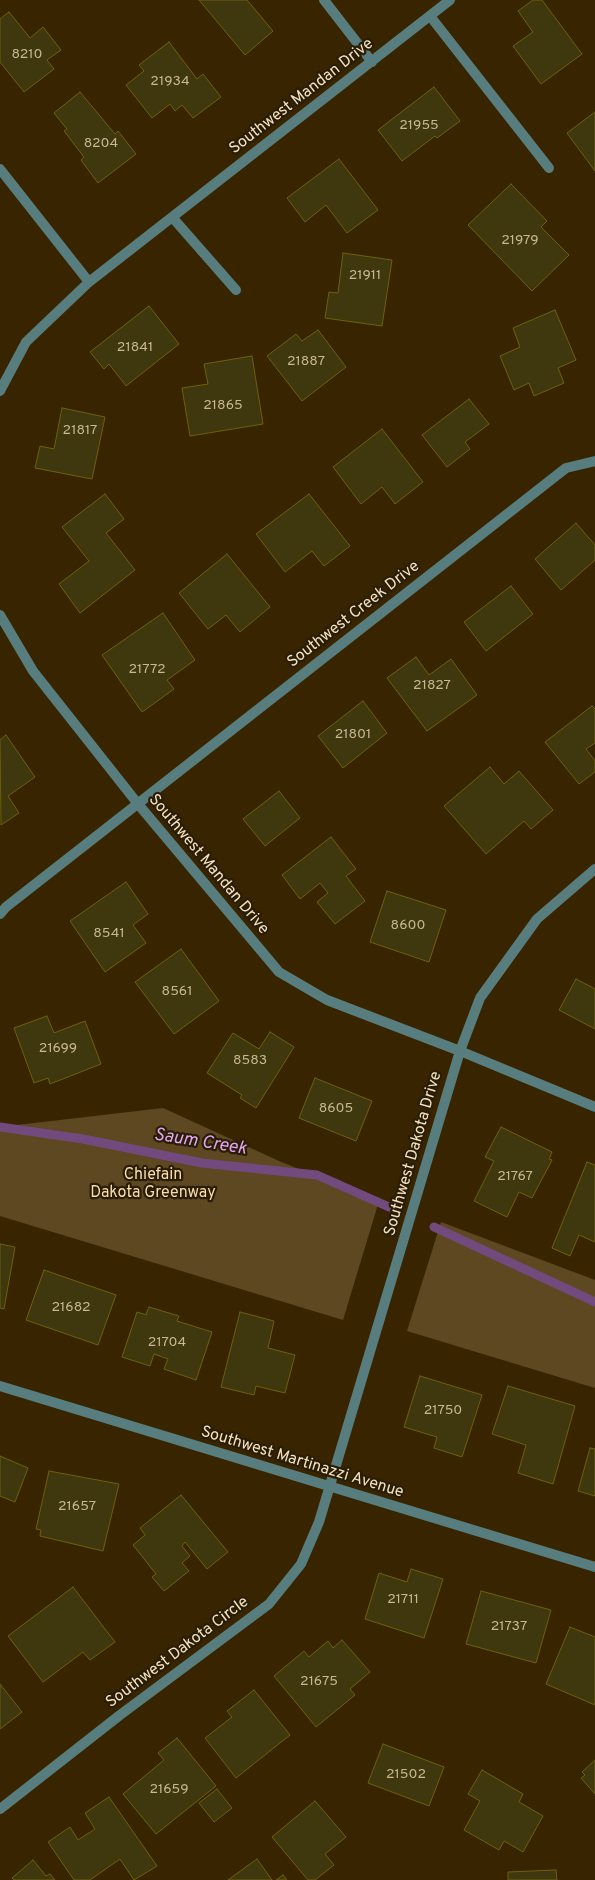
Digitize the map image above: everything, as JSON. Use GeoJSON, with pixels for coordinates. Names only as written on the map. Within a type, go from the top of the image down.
{"type":"FeatureCollection","features":[{"type":"Feature","properties":{"kind":"street"},"geometry":{"type":"LineString","coordinates":[[324,0],[372,62]]}},
{"type":"Feature","properties":{"kind":"street","name":"Southwest Mandan Drive"},"geometry":{"type":"LineString","coordinates":[[0,391],[26,342],[89,282],[450,0]]}},
{"type":"Feature","properties":{"kind":"street"},"geometry":{"type":"LineString","coordinates":[[430,16],[549,168]]}},
{"type":"Feature","properties":{"kind":"street"},"geometry":{"type":"LineString","coordinates":[[0,169],[89,282]]}},
{"type":"Feature","properties":{"kind":"street"},"geometry":{"type":"LineString","coordinates":[[172,217],[236,290]]}},
{"type":"Feature","properties":{"kind":"street","name":"Southwest Creek Drive"},"geometry":{"type":"LineString","coordinates":[[0,914],[6,907],[566,468],[595,461]]}},
{"type":"Feature","properties":{"kind":"street","name":"Southwest Mandan Drive"},"geometry":{"type":"LineString","coordinates":[[0,615],[34,671],[138,804],[279,972],[328,1000],[460,1051],[595,1107]]}},
{"type":"Feature","properties":{"kind":"street","name":"Southwest Dakota Drive"},"geometry":{"type":"LineString","coordinates":[[330,1487],[460,1051],[480,998],[537,919],[595,869]]}},
{"type":"Feature","properties":{"kind":"street","name":"Southwest Martinazzi Avenue"},"geometry":{"type":"LineString","coordinates":[[0,1386],[595,1568]]}},
{"type":"Feature","properties":{"kind":"street","name":"Southwest Dakota Circle"},"geometry":{"type":"LineString","coordinates":[[0,1809],[120,1715],[269,1604],[301,1564],[320,1522],[330,1487]]}},
{"type":"Feature","properties":{"kind":"green space","name":"Chiefain Dakota Greenway"},"geometry":{"type":"Polygon","coordinates":[[[163,1108],[279,1161],[379,1201],[343,1320],[0,1216],[0,1127],[163,1108]]]}},
{"type":"Feature","properties":{"kind":"green space"},"geometry":{"type":"Polygon","coordinates":[[[441,1222],[595,1280],[595,1388],[407,1331],[441,1222]]]}},
{"type":"Feature","properties":{"kind":"building"},"geometry":{"type":"Polygon","coordinates":[[[199,0],[247,0],[273,31],[245,55],[199,0]]]}},
{"type":"Feature","properties":{"kind":"building"},"geometry":{"type":"Polygon","coordinates":[[[533,0],[542,0],[582,54],[541,84],[513,46],[533,32],[518,11],[533,0]]]}},
{"type":"Feature","properties":{"kind":"building"},"geometry":{"type":"Polygon","coordinates":[[[9,12],[30,38],[43,27],[61,50],[47,60],[54,69],[24,92],[0,62],[0,19],[9,12]]]}},
{"type":"Feature","properties":{"kind":"building"},"geometry":{"type":"Polygon","coordinates":[[[169,42],[197,79],[203,74],[221,97],[193,118],[182,105],[175,111],[170,104],[152,118],[126,85],[144,71],[139,65],[169,42]]]}},
{"type":"Feature","properties":{"kind":"building"},"geometry":{"type":"Polygon","coordinates":[[[434,87],[460,121],[437,138],[435,136],[402,161],[378,130],[434,87]]]}},
{"type":"Feature","properties":{"kind":"building"},"geometry":{"type":"Polygon","coordinates":[[[80,92],[115,134],[118,131],[136,154],[98,183],[81,160],[84,157],[64,131],[67,129],[54,113],[80,92]]]}},
{"type":"Feature","properties":{"kind":"building"},"geometry":{"type":"Polygon","coordinates":[[[595,112],[595,171],[567,133],[595,112]]]}},
{"type":"Feature","properties":{"kind":"building"},"geometry":{"type":"Polygon","coordinates":[[[339,159],[378,210],[347,233],[326,205],[305,222],[287,198],[339,159]]]}},
{"type":"Feature","properties":{"kind":"building"},"geometry":{"type":"Polygon","coordinates":[[[511,184],[547,221],[541,227],[569,255],[532,291],[468,225],[511,184]]]}},
{"type":"Feature","properties":{"kind":"building"},"geometry":{"type":"Polygon","coordinates":[[[343,253],[392,260],[382,326],[325,318],[329,292],[338,293],[343,253]]]}},
{"type":"Feature","properties":{"kind":"building"},"geometry":{"type":"Polygon","coordinates":[[[149,306],[179,344],[126,386],[109,364],[104,369],[90,352],[149,306]]]}},
{"type":"Feature","properties":{"kind":"building"},"geometry":{"type":"Polygon","coordinates":[[[555,310],[576,360],[558,368],[564,383],[534,396],[529,383],[514,390],[500,356],[520,347],[513,328],[555,310]]]}},
{"type":"Feature","properties":{"kind":"building"},"geometry":{"type":"Polygon","coordinates":[[[318,330],[346,367],[302,401],[267,356],[296,334],[302,341],[318,330]]]}},
{"type":"Feature","properties":{"kind":"building"},"geometry":{"type":"Polygon","coordinates":[[[252,356],[263,424],[190,436],[182,388],[208,384],[204,364],[252,356]]]}},
{"type":"Feature","properties":{"kind":"building"},"geometry":{"type":"Polygon","coordinates":[[[469,399],[489,424],[465,442],[470,449],[447,467],[422,435],[469,399]]]}},
{"type":"Feature","properties":{"kind":"building"},"geometry":{"type":"Polygon","coordinates":[[[62,408],[105,417],[92,479],[35,468],[40,446],[54,449],[62,408]]]}},
{"type":"Feature","properties":{"kind":"building"},"geometry":{"type":"Polygon","coordinates":[[[382,429],[423,482],[395,504],[382,487],[361,504],[333,467],[382,429]]]}},
{"type":"Feature","properties":{"kind":"building"},"geometry":{"type":"Polygon","coordinates":[[[105,494],[124,519],[106,533],[135,570],[80,613],[59,584],[89,561],[62,527],[105,494]]]}},
{"type":"Feature","properties":{"kind":"building"},"geometry":{"type":"Polygon","coordinates":[[[309,494],[350,546],[324,566],[312,551],[285,572],[256,534],[309,494]]]}},
{"type":"Feature","properties":{"kind":"building"},"geometry":{"type":"Polygon","coordinates":[[[576,523],[595,545],[595,560],[561,590],[535,559],[576,523]]]}},
{"type":"Feature","properties":{"kind":"building"},"geometry":{"type":"Polygon","coordinates":[[[227,554],[270,607],[240,632],[226,615],[208,629],[179,593],[227,554]]]}},
{"type":"Feature","properties":{"kind":"building"},"geometry":{"type":"Polygon","coordinates":[[[511,586],[533,614],[486,651],[464,622],[511,586]]]}},
{"type":"Feature","properties":{"kind":"building"},"geometry":{"type":"Polygon","coordinates":[[[163,613],[195,660],[167,680],[174,689],[142,712],[102,655],[163,613]]]}},
{"type":"Feature","properties":{"kind":"building"},"geometry":{"type":"Polygon","coordinates":[[[416,657],[429,675],[451,659],[477,695],[427,731],[387,678],[416,657]]]}},
{"type":"Feature","properties":{"kind":"building"},"geometry":{"type":"Polygon","coordinates":[[[363,701],[387,733],[343,768],[318,736],[363,701]]]}},
{"type":"Feature","properties":{"kind":"building"},"geometry":{"type":"Polygon","coordinates":[[[592,706],[595,709],[595,743],[586,749],[595,761],[595,772],[579,784],[545,742],[592,706]]]}},
{"type":"Feature","properties":{"kind":"building"},"geometry":{"type":"Polygon","coordinates":[[[6,735],[35,777],[8,796],[19,813],[1,825],[0,740],[6,735]]]}},
{"type":"Feature","properties":{"kind":"building"},"geometry":{"type":"Polygon","coordinates":[[[490,767],[504,784],[519,771],[553,810],[531,829],[524,821],[486,854],[444,806],[490,767]]]}},
{"type":"Feature","properties":{"kind":"building"},"geometry":{"type":"Polygon","coordinates":[[[279,791],[300,818],[265,846],[243,819],[279,791]]]}},
{"type":"Feature","properties":{"kind":"building"},"geometry":{"type":"Polygon","coordinates":[[[331,837],[356,869],[346,876],[365,901],[335,924],[317,902],[328,893],[320,883],[300,899],[282,875],[331,837]]]}},
{"type":"Feature","properties":{"kind":"building"},"geometry":{"type":"Polygon","coordinates":[[[126,882],[148,914],[133,925],[146,943],[105,972],[70,921],[126,882]]]}},
{"type":"Feature","properties":{"kind":"building"},"geometry":{"type":"Polygon","coordinates":[[[387,891],[446,910],[429,962],[370,942],[387,891]]]}},
{"type":"Feature","properties":{"kind":"building"},"geometry":{"type":"Polygon","coordinates":[[[181,949],[219,1001],[174,1034],[135,982],[181,949]]]}},
{"type":"Feature","properties":{"kind":"building"},"geometry":{"type":"Polygon","coordinates":[[[576,979],[595,989],[595,1029],[559,1010],[576,979]]]}},
{"type":"Feature","properties":{"kind":"building"},"geometry":{"type":"Polygon","coordinates":[[[47,1016],[54,1033],[85,1021],[101,1064],[50,1084],[48,1078],[34,1083],[14,1028],[47,1016]]]}},
{"type":"Feature","properties":{"kind":"building"},"geometry":{"type":"Polygon","coordinates":[[[270,1032],[294,1047],[256,1108],[240,1098],[242,1095],[207,1073],[233,1033],[259,1049],[270,1032]]]}},
{"type":"Feature","properties":{"kind":"building"},"geometry":{"type":"Polygon","coordinates":[[[315,1078],[372,1101],[356,1141],[299,1118],[315,1078]]]}},
{"type":"Feature","properties":{"kind":"building"},"geometry":{"type":"Polygon","coordinates":[[[501,1127],[552,1152],[549,1159],[552,1160],[532,1198],[519,1192],[507,1217],[474,1201],[494,1161],[485,1157],[501,1127]]]}},
{"type":"Feature","properties":{"kind":"building"},"geometry":{"type":"Polygon","coordinates":[[[587,1162],[595,1165],[595,1242],[579,1235],[570,1256],[552,1248],[587,1162]]]}},
{"type":"Feature","properties":{"kind":"building"},"geometry":{"type":"Polygon","coordinates":[[[0,1244],[15,1247],[4,1309],[0,1308],[0,1244]]]}},
{"type":"Feature","properties":{"kind":"building"},"geometry":{"type":"Polygon","coordinates":[[[44,1270],[116,1295],[98,1345],[26,1320],[44,1270]]]}},
{"type":"Feature","properties":{"kind":"building"},"geometry":{"type":"Polygon","coordinates":[[[149,1307],[179,1316],[177,1321],[212,1332],[196,1380],[164,1369],[168,1359],[154,1354],[150,1366],[122,1357],[137,1312],[146,1315],[149,1307]]]}},
{"type":"Feature","properties":{"kind":"building"},"geometry":{"type":"Polygon","coordinates":[[[240,1312],[274,1321],[268,1348],[295,1355],[285,1393],[256,1386],[254,1395],[221,1387],[240,1312]]]}},
{"type":"Feature","properties":{"kind":"building"},"geometry":{"type":"Polygon","coordinates":[[[420,1376],[482,1395],[462,1457],[434,1448],[437,1437],[404,1427],[420,1376]]]}},
{"type":"Feature","properties":{"kind":"building"},"geometry":{"type":"Polygon","coordinates":[[[508,1386],[575,1406],[553,1484],[518,1473],[526,1445],[492,1434],[508,1386]]]}},
{"type":"Feature","properties":{"kind":"building"},"geometry":{"type":"Polygon","coordinates":[[[590,1448],[595,1449],[595,1496],[578,1491],[590,1448]]]}},
{"type":"Feature","properties":{"kind":"building"},"geometry":{"type":"Polygon","coordinates":[[[0,1456],[28,1468],[15,1502],[0,1496],[0,1456]]]}},
{"type":"Feature","properties":{"kind":"building"},"geometry":{"type":"Polygon","coordinates":[[[49,1471],[119,1484],[103,1551],[40,1536],[41,1530],[36,1529],[49,1471]]]}},
{"type":"Feature","properties":{"kind":"building"},"geometry":{"type":"Polygon","coordinates":[[[181,1495],[228,1552],[207,1569],[185,1542],[182,1546],[190,1556],[182,1563],[189,1571],[164,1591],[152,1577],[156,1574],[133,1545],[145,1535],[140,1528],[181,1495]]]}},
{"type":"Feature","properties":{"kind":"building"},"geometry":{"type":"Polygon","coordinates":[[[411,1569],[443,1579],[424,1638],[365,1619],[379,1573],[407,1582],[411,1569]]]}},
{"type":"Feature","properties":{"kind":"building"},"geometry":{"type":"Polygon","coordinates":[[[73,1587],[115,1642],[90,1660],[83,1652],[43,1682],[8,1636],[73,1587]]]}},
{"type":"Feature","properties":{"kind":"building"},"geometry":{"type":"Polygon","coordinates":[[[481,1591],[551,1610],[536,1663],[466,1644],[481,1591]]]}},
{"type":"Feature","properties":{"kind":"building"},"geometry":{"type":"Polygon","coordinates":[[[570,1627],[595,1637],[595,1705],[546,1684],[570,1627]]]}},
{"type":"Feature","properties":{"kind":"building"},"geometry":{"type":"Polygon","coordinates":[[[342,1640],[370,1672],[350,1689],[355,1695],[316,1727],[274,1676],[304,1651],[309,1657],[328,1641],[333,1648],[342,1640]]]}},
{"type":"Feature","properties":{"kind":"building"},"geometry":{"type":"Polygon","coordinates":[[[0,1684],[22,1712],[0,1729],[0,1684]]]}},
{"type":"Feature","properties":{"kind":"building"},"geometry":{"type":"Polygon","coordinates":[[[254,1690],[290,1735],[236,1778],[205,1738],[232,1717],[227,1711],[254,1690]]]}},
{"type":"Feature","properties":{"kind":"building"},"geometry":{"type":"Polygon","coordinates":[[[177,1738],[216,1786],[156,1834],[123,1794],[164,1760],[158,1753],[177,1738]]]}},
{"type":"Feature","properties":{"kind":"building"},"geometry":{"type":"Polygon","coordinates":[[[383,1744],[444,1767],[429,1806],[368,1783],[383,1744]]]}},
{"type":"Feature","properties":{"kind":"building"},"geometry":{"type":"Polygon","coordinates":[[[595,1760],[595,1794],[581,1778],[585,1775],[582,1772],[595,1760]]]}},
{"type":"Feature","properties":{"kind":"building"},"geometry":{"type":"Polygon","coordinates":[[[482,1770],[523,1794],[519,1802],[543,1816],[523,1852],[504,1841],[499,1850],[464,1830],[480,1801],[468,1794],[482,1770]]]}},
{"type":"Feature","properties":{"kind":"building"},"geometry":{"type":"Polygon","coordinates":[[[217,1789],[232,1808],[214,1822],[199,1803],[217,1789]]]}},
{"type":"Feature","properties":{"kind":"building"},"geometry":{"type":"Polygon","coordinates":[[[109,1797],[157,1866],[134,1880],[120,1859],[90,1880],[74,1880],[48,1842],[70,1827],[78,1840],[95,1829],[85,1813],[109,1797]]]}},
{"type":"Feature","properties":{"kind":"building"},"geometry":{"type":"Polygon","coordinates":[[[315,1801],[346,1837],[325,1854],[334,1865],[315,1880],[308,1880],[272,1837],[315,1801]]]}},
{"type":"Feature","properties":{"kind":"building"},"geometry":{"type":"Polygon","coordinates":[[[257,1859],[272,1880],[228,1880],[257,1859]]]}},
{"type":"Feature","properties":{"kind":"building"},"geometry":{"type":"Polygon","coordinates":[[[33,1860],[46,1876],[50,1874],[55,1880],[14,1880],[12,1878],[33,1860]]]}},
{"type":"Feature","properties":{"kind":"building"},"geometry":{"type":"Polygon","coordinates":[[[556,1870],[557,1880],[508,1880],[508,1872],[556,1870]]]}},
{"type":"Feature","properties":{"kind":"building"},"geometry":{"type":"Polygon","coordinates":[[[283,1875],[287,1880],[276,1880],[283,1875]]]}},
{"type":"Feature","properties":{"kind":"waterway","name":"Saum Creek"},"geometry":{"type":"LineString","coordinates":[[0,1127],[83,1139],[202,1163],[317,1175],[389,1207]]}},
{"type":"Feature","properties":{"kind":"waterway","name":"Saum Creek"},"geometry":{"type":"LineString","coordinates":[[434,1227],[595,1302]]}}]}
